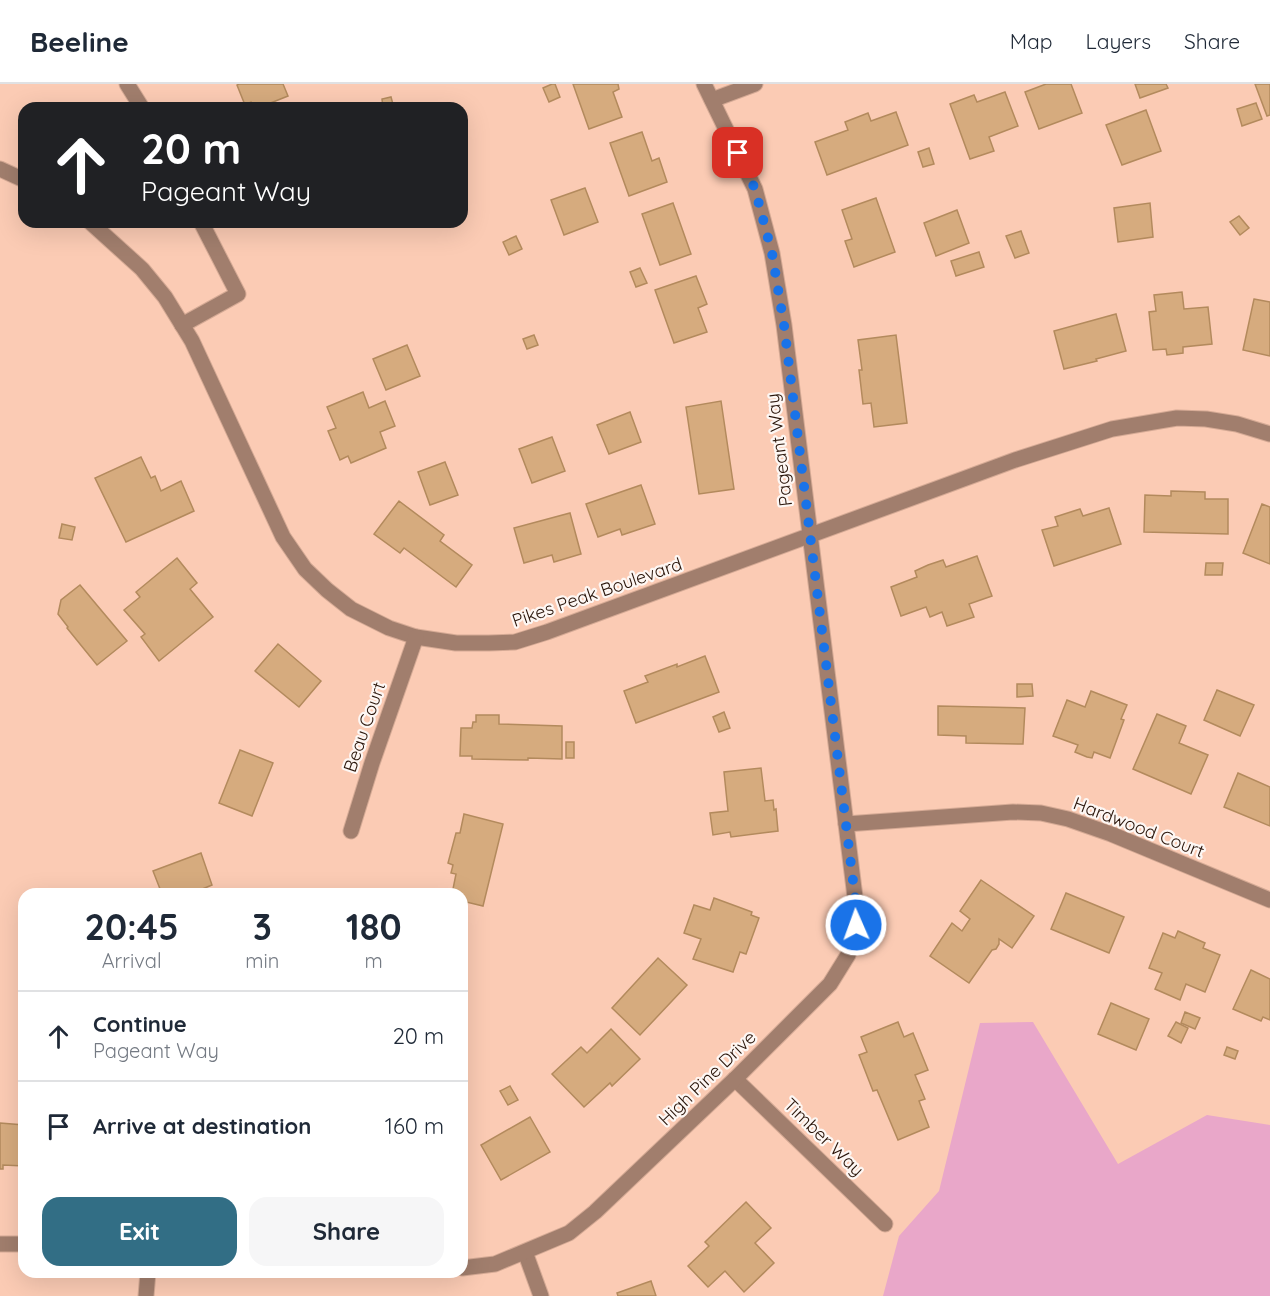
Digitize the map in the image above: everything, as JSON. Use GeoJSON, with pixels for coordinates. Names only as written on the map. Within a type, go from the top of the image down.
{"type":"FeatureCollection","features":[{"type":"Feature","properties":{"kind":"street"},"geometry":{"type":"LineString","coordinates":[[127,84],[138,102]]}},
{"type":"Feature","properties":{"kind":"street","name":"Pageant Way"},"geometry":{"type":"LineString","coordinates":[[704,84],[755,189],[772,253],[784,325],[846,824]]}},
{"type":"Feature","properties":{"kind":"street"},"geometry":{"type":"LineString","coordinates":[[712,100],[755,84]]}},
{"type":"Feature","properties":{"kind":"street"},"geometry":{"type":"LineString","coordinates":[[0,169],[18,177]]}},
{"type":"Feature","properties":{"kind":"street","name":"Pikes Peak Boulevard"},"geometry":{"type":"LineString","coordinates":[[97,228],[142,269],[165,297],[192,341],[283,537],[305,568],[351,609],[389,628],[416,637],[456,643],[515,642],[809,537],[1015,460],[1112,429],[1187,418],[1237,424],[1270,434]]}},
{"type":"Feature","properties":{"kind":"street"},"geometry":{"type":"LineString","coordinates":[[182,325],[238,294],[204,228]]}},
{"type":"Feature","properties":{"kind":"street","name":"Beau Court"},"geometry":{"type":"LineString","coordinates":[[351,831],[416,637]]}},
{"type":"Feature","properties":{"kind":"street","name":"Hardwood Court"},"geometry":{"type":"LineString","coordinates":[[846,824],[1013,812],[1041,813],[1068,819],[1111,834],[1270,900]]}},
{"type":"Feature","properties":{"kind":"street","name":"High Pine Drive"},"geometry":{"type":"LineString","coordinates":[[468,1267],[495,1264],[569,1233],[595,1212],[735,1079],[830,984],[849,955],[856,925],[846,824]]}},
{"type":"Feature","properties":{"kind":"street","name":"Timber Way"},"geometry":{"type":"LineString","coordinates":[[735,1079],[885,1224]]}},
{"type":"Feature","properties":{"kind":"street"},"geometry":{"type":"LineString","coordinates":[[0,1244],[18,1244]]}},
{"type":"Feature","properties":{"kind":"street"},"geometry":{"type":"LineString","coordinates":[[525,1252],[541,1296]]}},
{"type":"Feature","properties":{"kind":"street"},"geometry":{"type":"LineString","coordinates":[[146,1296],[148,1278]]}},
{"type":"Feature","properties":{"kind":"shaded area"},"geometry":{"type":"Polygon","coordinates":[[[1033,1022],[1118,1164],[1207,1115],[1270,1125],[1270,1296],[883,1296],[899,1236],[939,1191],[980,1023],[1033,1022]]]}},
{"type":"Feature","properties":{"kind":"building"},"geometry":{"type":"Polygon","coordinates":[[[283,84],[288,96],[273,102],[244,102],[237,85],[283,84]]]}},
{"type":"Feature","properties":{"kind":"building"},"geometry":{"type":"Polygon","coordinates":[[[555,84],[560,97],[549,102],[543,88],[555,84]]]}},
{"type":"Feature","properties":{"kind":"building"},"geometry":{"type":"Polygon","coordinates":[[[573,84],[618,84],[619,89],[613,92],[622,117],[589,129],[573,84]]]}},
{"type":"Feature","properties":{"kind":"building"},"geometry":{"type":"Polygon","coordinates":[[[1046,84],[1071,84],[1082,113],[1039,129],[1025,92],[1046,84]]]}},
{"type":"Feature","properties":{"kind":"building"},"geometry":{"type":"Polygon","coordinates":[[[1135,84],[1166,84],[1168,88],[1140,98],[1135,84]]]}},
{"type":"Feature","properties":{"kind":"building"},"geometry":{"type":"Polygon","coordinates":[[[1255,84],[1270,84],[1270,115],[1267,116],[1255,84]]]}},
{"type":"Feature","properties":{"kind":"building"},"geometry":{"type":"Polygon","coordinates":[[[1005,92],[1018,126],[989,137],[994,151],[970,159],[950,104],[974,95],[977,102],[1005,92]]]}},
{"type":"Feature","properties":{"kind":"building"},"geometry":{"type":"Polygon","coordinates":[[[391,97],[392,102],[382,102],[382,99],[391,97]]]}},
{"type":"Feature","properties":{"kind":"building"},"geometry":{"type":"Polygon","coordinates":[[[1256,103],[1262,119],[1242,126],[1237,109],[1256,103]]]}},
{"type":"Feature","properties":{"kind":"building"},"geometry":{"type":"Polygon","coordinates":[[[1146,110],[1161,151],[1122,165],[1106,125],[1146,110]]]}},
{"type":"Feature","properties":{"kind":"building"},"geometry":{"type":"Polygon","coordinates":[[[896,112],[908,145],[827,175],[815,142],[848,130],[845,122],[868,113],[871,121],[896,112]]]}},
{"type":"Feature","properties":{"kind":"building"},"geometry":{"type":"Polygon","coordinates":[[[642,132],[652,161],[659,158],[667,182],[629,196],[610,143],[642,132]]]}},
{"type":"Feature","properties":{"kind":"building"},"geometry":{"type":"Polygon","coordinates":[[[929,148],[934,164],[923,167],[918,152],[929,148]]]}},
{"type":"Feature","properties":{"kind":"building"},"geometry":{"type":"Polygon","coordinates":[[[585,188],[598,222],[564,235],[551,200],[585,188]]]}},
{"type":"Feature","properties":{"kind":"building"},"geometry":{"type":"Polygon","coordinates":[[[876,198],[895,252],[854,267],[845,241],[852,239],[842,210],[876,198]]]}},
{"type":"Feature","properties":{"kind":"building"},"geometry":{"type":"Polygon","coordinates":[[[673,203],[691,254],[660,265],[642,214],[673,203]]]}},
{"type":"Feature","properties":{"kind":"building"},"geometry":{"type":"Polygon","coordinates":[[[1150,203],[1153,237],[1118,242],[1114,208],[1150,203]]]}},
{"type":"Feature","properties":{"kind":"building"},"geometry":{"type":"Polygon","coordinates":[[[957,210],[969,243],[936,256],[924,223],[957,210]]]}},
{"type":"Feature","properties":{"kind":"building"},"geometry":{"type":"Polygon","coordinates":[[[1239,216],[1249,228],[1240,235],[1230,222],[1239,216]]]}},
{"type":"Feature","properties":{"kind":"building"},"geometry":{"type":"Polygon","coordinates":[[[1021,231],[1029,253],[1015,258],[1006,236],[1021,231]]]}},
{"type":"Feature","properties":{"kind":"building"},"geometry":{"type":"Polygon","coordinates":[[[516,236],[522,249],[509,255],[503,242],[516,236]]]}},
{"type":"Feature","properties":{"kind":"building"},"geometry":{"type":"Polygon","coordinates":[[[979,252],[984,267],[956,276],[951,261],[979,252]]]}},
{"type":"Feature","properties":{"kind":"building"},"geometry":{"type":"Polygon","coordinates":[[[640,268],[647,283],[636,287],[630,272],[640,268]]]}},
{"type":"Feature","properties":{"kind":"building"},"geometry":{"type":"Polygon","coordinates":[[[696,276],[707,304],[698,308],[707,332],[674,343],[655,290],[696,276]]]}},
{"type":"Feature","properties":{"kind":"building"},"geometry":{"type":"Polygon","coordinates":[[[1182,292],[1184,309],[1208,307],[1212,344],[1183,347],[1183,353],[1167,355],[1166,349],[1153,350],[1149,312],[1156,311],[1154,295],[1182,292]]]}},
{"type":"Feature","properties":{"kind":"building"},"geometry":{"type":"Polygon","coordinates":[[[1254,299],[1270,302],[1270,356],[1243,350],[1254,299]]]}},
{"type":"Feature","properties":{"kind":"building"},"geometry":{"type":"Polygon","coordinates":[[[1116,314],[1126,351],[1064,369],[1054,331],[1116,314]]]}},
{"type":"Feature","properties":{"kind":"building"},"geometry":{"type":"Polygon","coordinates":[[[534,335],[538,345],[527,349],[523,339],[534,335]]]}},
{"type":"Feature","properties":{"kind":"building"},"geometry":{"type":"Polygon","coordinates":[[[896,335],[907,423],[874,427],[871,403],[863,404],[858,340],[896,335]]]}},
{"type":"Feature","properties":{"kind":"building"},"geometry":{"type":"Polygon","coordinates":[[[407,345],[420,376],[386,390],[373,359],[407,345]]]}},
{"type":"Feature","properties":{"kind":"building"},"geometry":{"type":"Polygon","coordinates":[[[363,392],[369,408],[385,401],[395,426],[380,432],[386,448],[351,463],[348,456],[340,460],[328,431],[336,428],[327,407],[363,392]]]}},
{"type":"Feature","properties":{"kind":"building"},"geometry":{"type":"Polygon","coordinates":[[[721,401],[734,489],[699,494],[686,407],[721,401]]]}},
{"type":"Feature","properties":{"kind":"building"},"geometry":{"type":"Polygon","coordinates":[[[630,412],[641,442],[609,454],[597,425],[630,412]]]}},
{"type":"Feature","properties":{"kind":"building"},"geometry":{"type":"Polygon","coordinates":[[[552,437],[565,471],[532,483],[519,449],[552,437]]]}},
{"type":"Feature","properties":{"kind":"building"},"geometry":{"type":"Polygon","coordinates":[[[141,457],[151,478],[155,476],[161,491],[181,481],[194,511],[126,542],[95,478],[141,457]]]}},
{"type":"Feature","properties":{"kind":"building"},"geometry":{"type":"Polygon","coordinates":[[[445,462],[458,495],[430,505],[418,472],[445,462]]]}},
{"type":"Feature","properties":{"kind":"building"},"geometry":{"type":"Polygon","coordinates":[[[641,485],[655,524],[622,535],[620,529],[598,537],[586,504],[641,485]]]}},
{"type":"Feature","properties":{"kind":"building"},"geometry":{"type":"Polygon","coordinates":[[[1171,491],[1205,492],[1205,499],[1228,499],[1228,534],[1144,532],[1145,495],[1171,496],[1171,491]]]}},
{"type":"Feature","properties":{"kind":"building"},"geometry":{"type":"Polygon","coordinates":[[[399,501],[444,535],[440,541],[472,565],[456,587],[404,548],[400,553],[374,534],[399,501]]]}},
{"type":"Feature","properties":{"kind":"building"},"geometry":{"type":"Polygon","coordinates":[[[1262,504],[1270,507],[1270,564],[1243,553],[1262,504]]]}},
{"type":"Feature","properties":{"kind":"building"},"geometry":{"type":"Polygon","coordinates":[[[1109,508],[1121,544],[1054,566],[1042,530],[1058,526],[1055,517],[1080,509],[1083,516],[1109,508]]]}},
{"type":"Feature","properties":{"kind":"building"},"geometry":{"type":"Polygon","coordinates":[[[570,513],[581,554],[554,562],[552,555],[524,563],[514,528],[570,513]]]}},
{"type":"Feature","properties":{"kind":"building"},"geometry":{"type":"Polygon","coordinates":[[[62,524],[75,527],[72,540],[59,538],[62,524]]]}},
{"type":"Feature","properties":{"kind":"building"},"geometry":{"type":"Polygon","coordinates":[[[977,556],[992,596],[969,604],[974,617],[947,626],[942,612],[930,617],[926,607],[901,616],[891,587],[917,577],[915,571],[928,565],[943,560],[946,567],[977,556]]]}},
{"type":"Feature","properties":{"kind":"building"},"geometry":{"type":"Polygon","coordinates":[[[177,558],[197,583],[190,589],[213,617],[159,661],[141,637],[145,634],[124,610],[140,597],[136,592],[177,558]]]}},
{"type":"Feature","properties":{"kind":"building"},"geometry":{"type":"Polygon","coordinates":[[[1206,563],[1223,563],[1222,575],[1205,575],[1206,563]]]}},
{"type":"Feature","properties":{"kind":"building"},"geometry":{"type":"Polygon","coordinates":[[[80,585],[127,641],[97,665],[58,614],[61,600],[80,585]]]}},
{"type":"Feature","properties":{"kind":"building"},"geometry":{"type":"Polygon","coordinates":[[[278,644],[321,681],[299,707],[255,671],[278,644]]]}},
{"type":"Feature","properties":{"kind":"building"},"geometry":{"type":"Polygon","coordinates":[[[705,656],[719,692],[636,723],[624,691],[648,682],[645,676],[705,656]]]}},
{"type":"Feature","properties":{"kind":"building"},"geometry":{"type":"Polygon","coordinates":[[[1017,684],[1032,684],[1033,696],[1017,697],[1017,684]]]}},
{"type":"Feature","properties":{"kind":"building"},"geometry":{"type":"Polygon","coordinates":[[[1217,690],[1254,705],[1240,736],[1204,720],[1217,690]]]}},
{"type":"Feature","properties":{"kind":"building"},"geometry":{"type":"Polygon","coordinates":[[[1091,691],[1127,705],[1110,758],[1094,752],[1092,758],[1087,757],[1075,752],[1078,745],[1053,736],[1067,700],[1085,707],[1091,691]]]}},
{"type":"Feature","properties":{"kind":"building"},"geometry":{"type":"Polygon","coordinates":[[[938,706],[1025,708],[1023,744],[966,743],[966,736],[938,735],[938,706]]]}},
{"type":"Feature","properties":{"kind":"building"},"geometry":{"type":"Polygon","coordinates":[[[724,712],[730,728],[719,732],[713,717],[724,712]]]}},
{"type":"Feature","properties":{"kind":"building"},"geometry":{"type":"Polygon","coordinates":[[[1157,714],[1186,726],[1179,743],[1208,755],[1191,794],[1133,769],[1157,714]]]}},
{"type":"Feature","properties":{"kind":"building"},"geometry":{"type":"Polygon","coordinates":[[[476,715],[499,715],[499,724],[562,726],[562,759],[472,759],[472,756],[460,756],[461,728],[472,728],[473,722],[476,722],[476,715]]]}},
{"type":"Feature","properties":{"kind":"building"},"geometry":{"type":"Polygon","coordinates":[[[566,742],[574,742],[574,758],[566,758],[566,742]]]}},
{"type":"Feature","properties":{"kind":"building"},"geometry":{"type":"Polygon","coordinates":[[[240,750],[273,763],[252,816],[219,803],[240,750]]]}},
{"type":"Feature","properties":{"kind":"building"},"geometry":{"type":"Polygon","coordinates":[[[761,768],[765,801],[773,800],[778,831],[731,837],[730,832],[713,835],[710,813],[728,811],[724,772],[761,768]]]}},
{"type":"Feature","properties":{"kind":"building"},"geometry":{"type":"Polygon","coordinates":[[[1238,773],[1270,787],[1270,826],[1224,807],[1238,773]]]}},
{"type":"Feature","properties":{"kind":"building"},"geometry":{"type":"Polygon","coordinates":[[[464,814],[503,824],[483,906],[468,902],[468,888],[453,888],[456,874],[451,873],[453,865],[448,863],[456,833],[460,833],[464,814]]]}},
{"type":"Feature","properties":{"kind":"building"},"geometry":{"type":"Polygon","coordinates":[[[201,853],[212,885],[205,888],[160,888],[153,871],[201,853]]]}},
{"type":"Feature","properties":{"kind":"building"},"geometry":{"type":"Polygon","coordinates":[[[981,880],[1034,916],[1012,948],[999,939],[996,949],[992,950],[969,983],[930,956],[952,923],[962,931],[970,919],[960,911],[981,880]]]}},
{"type":"Feature","properties":{"kind":"building"},"geometry":{"type":"Polygon","coordinates":[[[1066,893],[1124,917],[1109,953],[1051,929],[1066,893]]]}},
{"type":"Feature","properties":{"kind":"building"},"geometry":{"type":"Polygon","coordinates":[[[714,898],[752,912],[751,915],[759,918],[746,954],[740,952],[733,972],[693,959],[701,939],[684,933],[694,905],[710,910],[714,898]]]}},
{"type":"Feature","properties":{"kind":"building"},"geometry":{"type":"Polygon","coordinates":[[[1178,931],[1205,943],[1203,948],[1220,955],[1205,992],[1186,984],[1180,1000],[1155,989],[1162,973],[1149,968],[1163,933],[1175,938],[1178,931]]]}},
{"type":"Feature","properties":{"kind":"building"},"geometry":{"type":"Polygon","coordinates":[[[658,958],[687,985],[640,1035],[612,1008],[658,958]]]}},
{"type":"Feature","properties":{"kind":"building"},"geometry":{"type":"Polygon","coordinates":[[[1251,970],[1270,979],[1270,1020],[1263,1017],[1261,1021],[1233,1009],[1251,970]]]}},
{"type":"Feature","properties":{"kind":"building"},"geometry":{"type":"Polygon","coordinates":[[[1111,1003],[1149,1019],[1136,1050],[1098,1034],[1111,1003]]]}},
{"type":"Feature","properties":{"kind":"building"},"geometry":{"type":"Polygon","coordinates":[[[1185,1012],[1200,1018],[1195,1029],[1181,1023],[1185,1012]]]}},
{"type":"Feature","properties":{"kind":"building"},"geometry":{"type":"Polygon","coordinates":[[[898,1022],[904,1037],[913,1033],[928,1070],[915,1075],[925,1099],[919,1101],[929,1127],[898,1140],[877,1090],[873,1091],[859,1055],[867,1052],[861,1037],[898,1022]]]}},
{"type":"Feature","properties":{"kind":"building"},"geometry":{"type":"Polygon","coordinates":[[[1176,1022],[1188,1028],[1181,1043],[1168,1036],[1176,1022]]]}},
{"type":"Feature","properties":{"kind":"building"},"geometry":{"type":"Polygon","coordinates":[[[611,1029],[640,1059],[612,1086],[610,1083],[584,1107],[552,1074],[581,1047],[587,1053],[611,1029]]]}},
{"type":"Feature","properties":{"kind":"building"},"geometry":{"type":"Polygon","coordinates":[[[1227,1047],[1238,1051],[1235,1059],[1224,1055],[1227,1047]]]}},
{"type":"Feature","properties":{"kind":"building"},"geometry":{"type":"Polygon","coordinates":[[[510,1086],[518,1100],[508,1105],[500,1091],[510,1086]]]}},
{"type":"Feature","properties":{"kind":"building"},"geometry":{"type":"Polygon","coordinates":[[[530,1117],[550,1152],[501,1180],[481,1145],[530,1117]]]}},
{"type":"Feature","properties":{"kind":"building"},"geometry":{"type":"Polygon","coordinates":[[[0,1123],[18,1124],[18,1166],[3,1165],[3,1169],[0,1169],[0,1123]]]}},
{"type":"Feature","properties":{"kind":"building"},"geometry":{"type":"Polygon","coordinates":[[[746,1202],[771,1228],[755,1243],[774,1263],[744,1292],[725,1271],[708,1287],[688,1266],[709,1246],[705,1242],[746,1202]]]}},
{"type":"Feature","properties":{"kind":"building"},"geometry":{"type":"Polygon","coordinates":[[[651,1281],[656,1296],[618,1296],[617,1293],[651,1281]]]}},
{"type":"Feature","properties":{"kind":"route"},"geometry":{"type":"LineString","coordinates":[[738,153],[755,189],[772,253],[784,325],[855,897],[856,925]]}}]}
